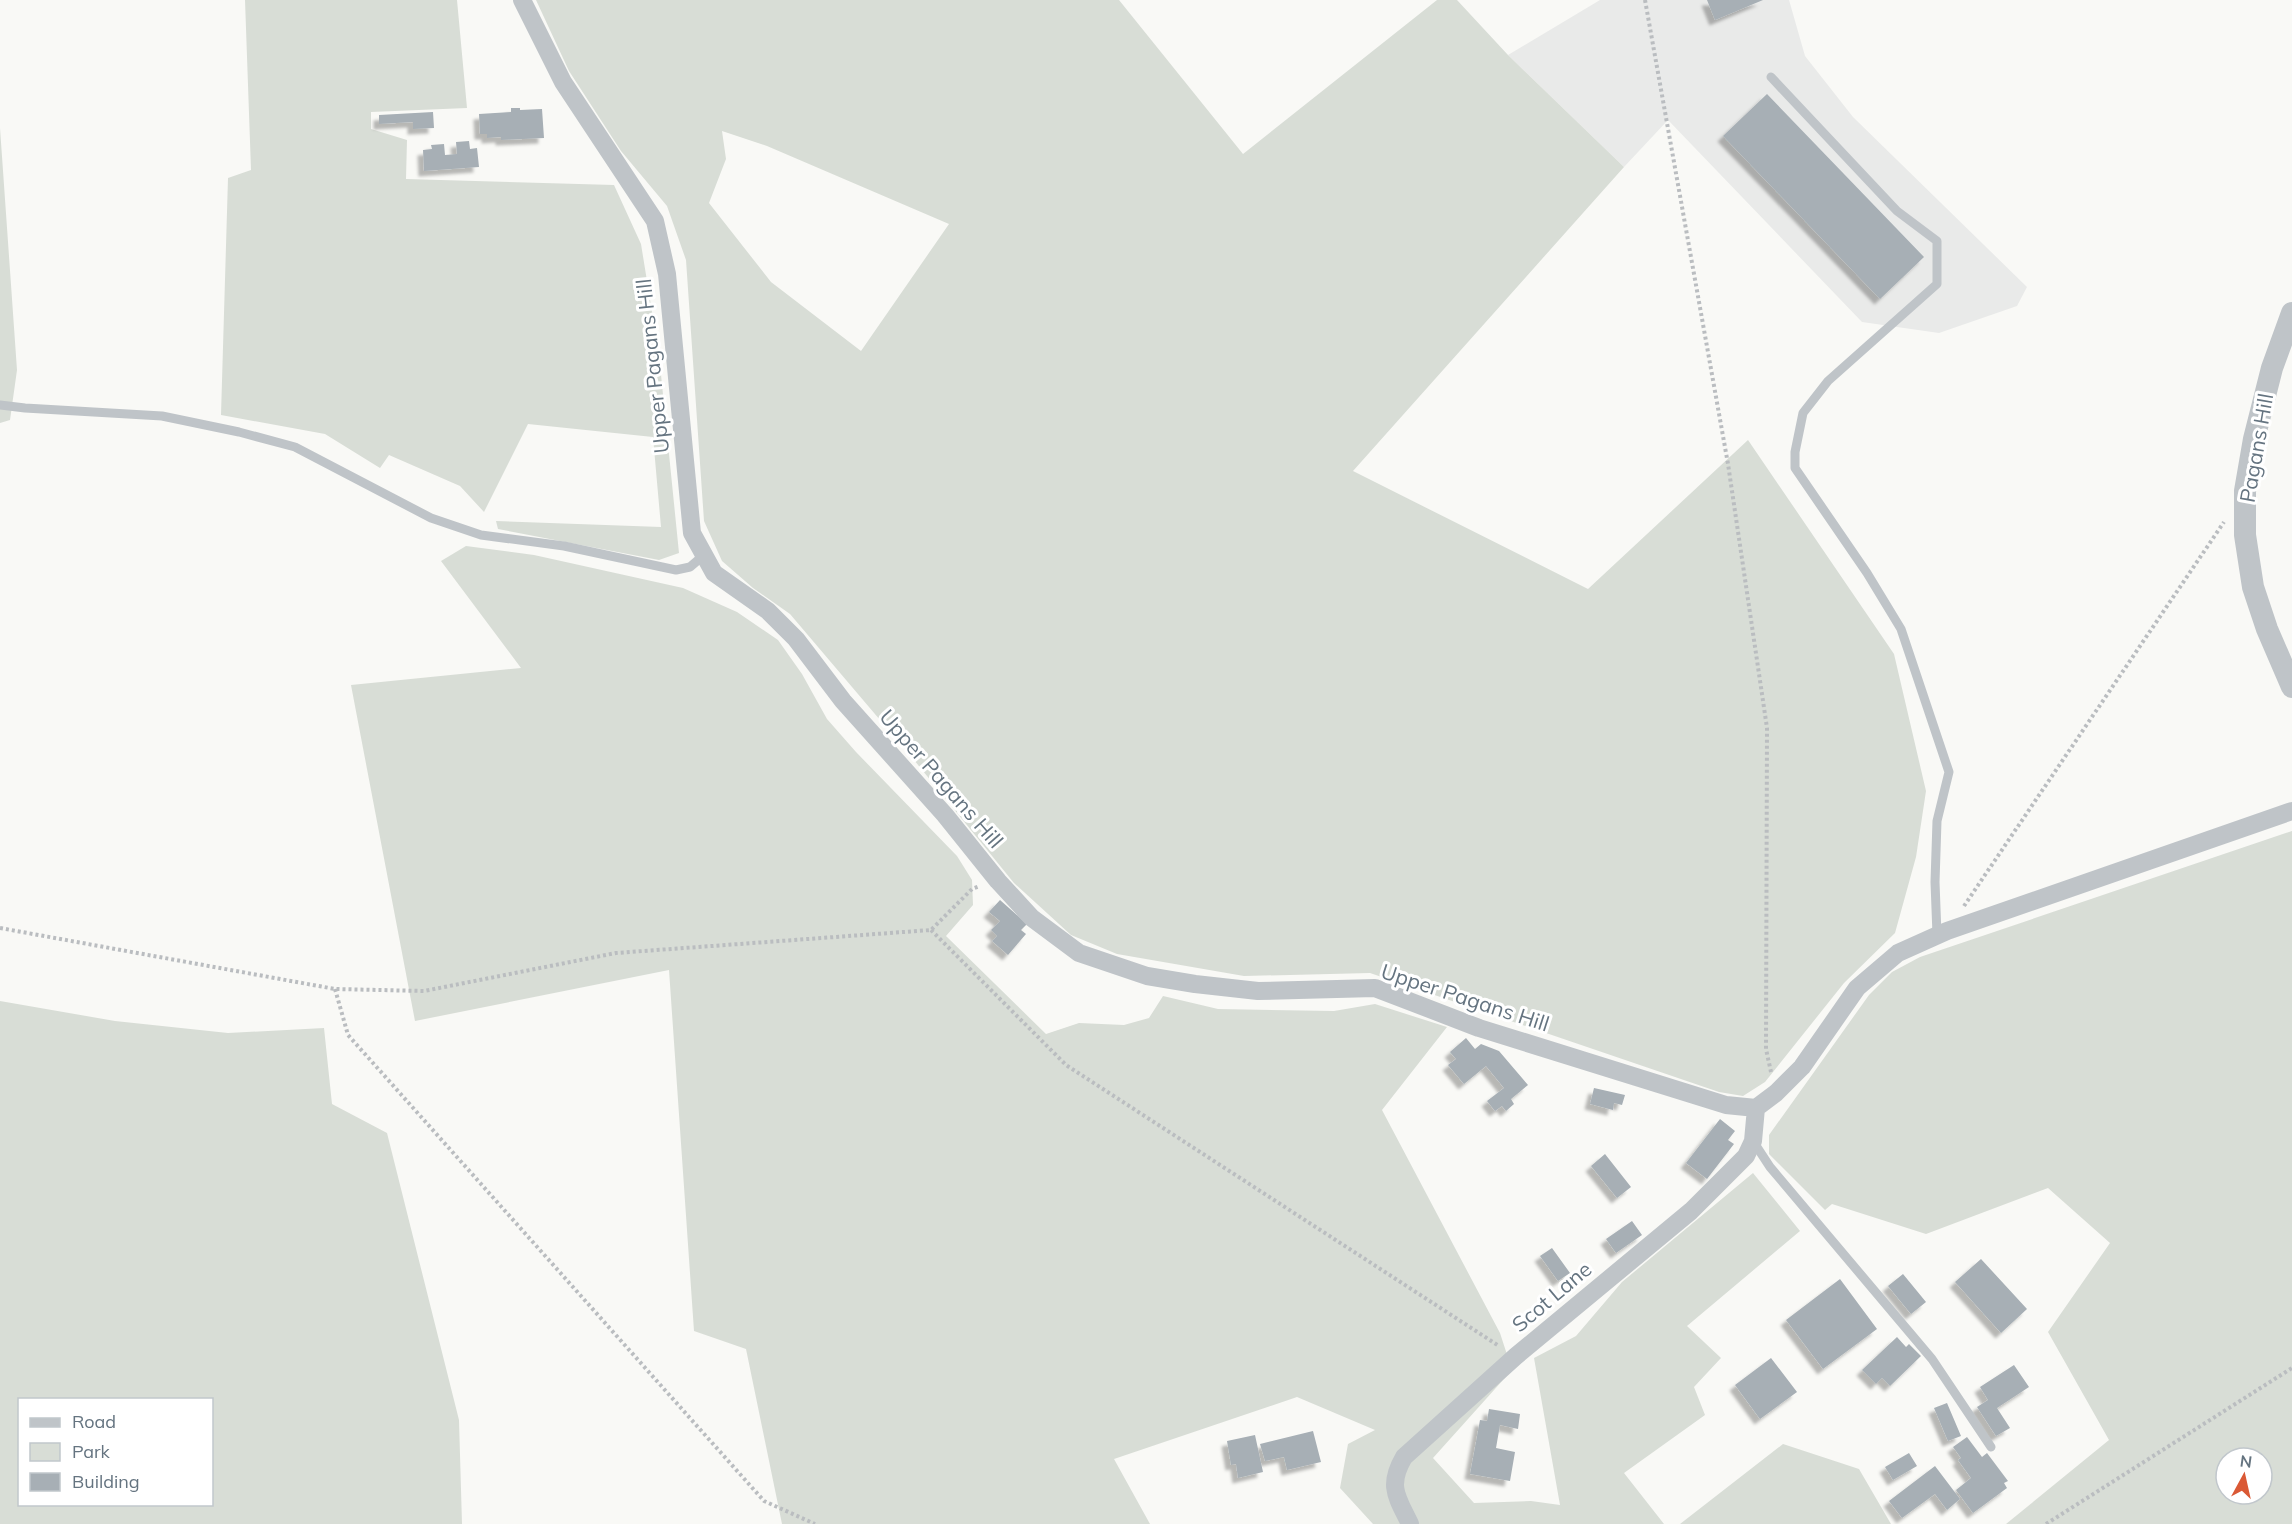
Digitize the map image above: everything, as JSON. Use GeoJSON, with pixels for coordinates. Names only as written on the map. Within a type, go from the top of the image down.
{"type":"FeatureCollection","features":[{"type":"Feature","properties":{"kind":"street","name":"Upper Pagans Hill"},"geometry":{"type":"LineString","coordinates":[[522,0],[563,82],[654,221],[667,274],[692,533],[704,555],[714,573],[768,611],[796,639],[843,701],[945,815],[998,881],[1032,918],[1079,953],[1147,976],[1258,991],[1375,988],[1479,1028],[1726,1106],[1756,1108]]}},
{"type":"Feature","properties":{"kind":"street","name":"Pagans Hill"},"geometry":{"type":"LineString","coordinates":[[2292,312],[2272,368],[2254,439],[2245,491],[2245,535],[2253,587],[2267,629],[2292,687]]}},
{"type":"Feature","properties":{"kind":"street"},"geometry":{"type":"LineString","coordinates":[[1756,1108],[1776,1093],[1802,1067],[1857,988],[1898,953],[1942,933],[2292,811]]}},
{"type":"Feature","properties":{"kind":"street","name":"Scot Lane"},"geometry":{"type":"LineString","coordinates":[[1410,1524],[1395,1494],[1395,1472],[1404,1457],[1516,1356],[1691,1211],[1746,1156],[1753,1141],[1756,1108]]}},
{"type":"Feature","properties":{"kind":"lane"},"geometry":{"type":"LineString","coordinates":[[1771,77],[1897,211],[1937,241],[1937,284],[1828,381],[1803,413],[1795,468],[1867,573],[1901,629],[1948,772],[1937,821],[1935,882],[1942,933]]}},
{"type":"Feature","properties":{"kind":"lane"},"geometry":{"type":"LineString","coordinates":[[0,405],[162,417],[239,432],[295,447],[431,518],[481,535],[564,546],[676,570],[690,567],[704,555]]}},
{"type":"Feature","properties":{"kind":"lane"},"geometry":{"type":"LineString","coordinates":[[1753,1141],[1770,1167],[1932,1359],[1991,1447]]}},
{"type":"Feature","properties":{"kind":"path"},"geometry":{"type":"LineString","coordinates":[[1645,0],[1728,464],[1767,728],[1766,1050],[1776,1093]]}},
{"type":"Feature","properties":{"kind":"path"},"geometry":{"type":"LineString","coordinates":[[1942,933],[2225,521]]}},
{"type":"Feature","properties":{"kind":"path"},"geometry":{"type":"LineString","coordinates":[[0,928],[335,989],[424,991],[616,953],[931,930],[972,889],[998,881]]}},
{"type":"Feature","properties":{"kind":"path"},"geometry":{"type":"LineString","coordinates":[[931,930],[1066,1065],[1516,1356]]}},
{"type":"Feature","properties":{"kind":"path"},"geometry":{"type":"LineString","coordinates":[[335,989],[348,1035],[764,1501],[815,1524]]}},
{"type":"Feature","properties":{"kind":"path"},"geometry":{"type":"LineString","coordinates":[[2046,1524],[2292,1368]]}},
{"type":"Feature","properties":{"kind":"shaded area"},"geometry":{"type":"Polygon","coordinates":[[[1600,0],[1789,0],[1805,56],[1853,117],[2027,287],[2017,306],[1939,333],[1862,322],[1668,120],[1624,167],[1508,55],[1600,0]]]}},
{"type":"Feature","properties":{"kind":"green space"},"geometry":{"type":"Polygon","coordinates":[[[245,0],[457,0],[467,108],[371,112],[371,129],[407,140],[406,179],[614,185],[641,244],[659,355],[679,553],[659,560],[498,529],[496,521],[661,527],[653,437],[528,424],[484,512],[460,486],[389,455],[380,468],[325,434],[221,415],[228,178],[251,170],[245,0]]]}},
{"type":"Feature","properties":{"kind":"green space"},"geometry":{"type":"Polygon","coordinates":[[[536,0],[1119,0],[1243,154],[1437,0],[1457,0],[1508,55],[1624,167],[1353,471],[1588,589],[1748,440],[1894,654],[1926,791],[1916,857],[1895,933],[1844,983],[1765,1082],[1743,1096],[1719,1092],[1370,973],[1244,976],[1117,954],[1071,935],[1014,883],[914,760],[790,614],[753,588],[722,561],[704,521],[686,260],[667,206],[621,151],[569,71],[536,0]],[[722,131],[726,159],[709,203],[771,282],[861,351],[949,224],[767,146],[722,131]]]}},
{"type":"Feature","properties":{"kind":"green space"},"geometry":{"type":"Polygon","coordinates":[[[0,128],[17,370],[10,420],[0,423],[0,128]]]}},
{"type":"Feature","properties":{"kind":"green space"},"geometry":{"type":"Polygon","coordinates":[[[466,546],[534,555],[683,588],[737,612],[778,640],[802,674],[827,719],[957,856],[972,880],[973,905],[946,936],[1046,1034],[1079,1023],[1124,1025],[1149,1018],[1163,996],[1218,1009],[1334,1011],[1375,1004],[1447,1027],[1382,1110],[1500,1333],[1512,1370],[1433,1458],[1474,1503],[1531,1501],[1560,1505],[1534,1358],[1576,1336],[1622,1282],[1753,1173],[1800,1231],[1687,1326],[1721,1358],[1694,1387],[1705,1415],[1624,1473],[1664,1524],[1373,1524],[1340,1488],[1348,1444],[1375,1430],[1297,1397],[1114,1459],[1150,1524],[782,1524],[746,1349],[694,1331],[669,970],[415,1021],[351,685],[521,668],[441,561],[466,546]]]}},
{"type":"Feature","properties":{"kind":"green space"},"geometry":{"type":"Polygon","coordinates":[[[2292,831],[2292,1524],[2006,1524],[2109,1440],[2048,1332],[2110,1243],[2048,1188],[1926,1234],[1832,1204],[1825,1210],[1769,1154],[1769,1135],[1869,995],[1892,972],[1920,957],[2292,831]]]}},
{"type":"Feature","properties":{"kind":"green space"},"geometry":{"type":"Polygon","coordinates":[[[0,1001],[115,1021],[228,1033],[324,1028],[332,1104],[387,1133],[459,1420],[462,1524],[0,1524],[0,1001]]]}},
{"type":"Feature","properties":{"kind":"green space"},"geometry":{"type":"Polygon","coordinates":[[[1783,1444],[1859,1469],[1891,1524],[1680,1524],[1783,1444]]]}},
{"type":"Feature","properties":{"kind":"building"},"geometry":{"type":"Polygon","coordinates":[[[1707,0],[1763,0],[1715,20],[1707,0]]]}},
{"type":"Feature","properties":{"kind":"building"},"geometry":{"type":"Polygon","coordinates":[[[1767,94],[1924,257],[1880,299],[1723,136],[1767,94]]]}},
{"type":"Feature","properties":{"kind":"building"},"geometry":{"type":"Polygon","coordinates":[[[511,108],[542,109],[544,138],[501,140],[501,137],[487,138],[487,134],[480,134],[479,114],[511,112],[511,108]]]}},
{"type":"Feature","properties":{"kind":"building"},"geometry":{"type":"Polygon","coordinates":[[[433,112],[434,128],[413,129],[413,122],[379,124],[379,115],[433,112]]]}},
{"type":"Feature","properties":{"kind":"building"},"geometry":{"type":"Polygon","coordinates":[[[469,141],[470,149],[477,148],[479,167],[424,171],[423,150],[432,149],[431,145],[444,144],[445,155],[457,154],[456,142],[469,141]]]}},
{"type":"Feature","properties":{"kind":"building"},"geometry":{"type":"Polygon","coordinates":[[[1000,900],[1027,924],[1021,930],[1026,934],[1008,955],[992,941],[997,936],[991,930],[1000,921],[989,912],[1000,900]]]}},
{"type":"Feature","properties":{"kind":"building"},"geometry":{"type":"Polygon","coordinates":[[[1466,1038],[1475,1049],[1481,1044],[1499,1051],[1528,1085],[1511,1099],[1514,1104],[1506,1111],[1502,1106],[1495,1111],[1487,1101],[1504,1088],[1486,1066],[1464,1084],[1448,1065],[1456,1059],[1450,1052],[1466,1038]]]}},
{"type":"Feature","properties":{"kind":"building"},"geometry":{"type":"Polygon","coordinates":[[[1594,1088],[1625,1095],[1622,1105],[1614,1103],[1613,1110],[1590,1104],[1594,1088]]]}},
{"type":"Feature","properties":{"kind":"building"},"geometry":{"type":"Polygon","coordinates":[[[1720,1119],[1735,1131],[1728,1140],[1734,1144],[1707,1179],[1686,1163],[1720,1119]]]}},
{"type":"Feature","properties":{"kind":"building"},"geometry":{"type":"Polygon","coordinates":[[[1605,1154],[1631,1187],[1617,1198],[1591,1166],[1605,1154]]]}},
{"type":"Feature","properties":{"kind":"building"},"geometry":{"type":"Polygon","coordinates":[[[1632,1221],[1642,1235],[1616,1253],[1606,1239],[1632,1221]]]}},
{"type":"Feature","properties":{"kind":"building"},"geometry":{"type":"Polygon","coordinates":[[[1552,1248],[1570,1273],[1558,1281],[1540,1256],[1552,1248]]]}},
{"type":"Feature","properties":{"kind":"building"},"geometry":{"type":"Polygon","coordinates":[[[1981,1259],[2027,1309],[2001,1333],[1955,1282],[1981,1259]]]}},
{"type":"Feature","properties":{"kind":"building"},"geometry":{"type":"Polygon","coordinates":[[[1903,1274],[1926,1302],[1911,1314],[1888,1286],[1903,1274]]]}},
{"type":"Feature","properties":{"kind":"building"},"geometry":{"type":"Polygon","coordinates":[[[1840,1279],[1877,1329],[1823,1369],[1786,1320],[1840,1279]]]}},
{"type":"Feature","properties":{"kind":"building"},"geometry":{"type":"Polygon","coordinates":[[[1897,1337],[1906,1347],[1909,1344],[1921,1356],[1890,1386],[1882,1378],[1876,1384],[1862,1370],[1897,1337]]]}},
{"type":"Feature","properties":{"kind":"building"},"geometry":{"type":"Polygon","coordinates":[[[1771,1358],[1797,1392],[1760,1419],[1735,1385],[1771,1358]]]}},
{"type":"Feature","properties":{"kind":"building"},"geometry":{"type":"Polygon","coordinates":[[[2014,1365],[2029,1387],[1997,1408],[2010,1428],[1996,1436],[1977,1407],[1988,1400],[1980,1387],[2014,1365]]]}},
{"type":"Feature","properties":{"kind":"building"},"geometry":{"type":"Polygon","coordinates":[[[1947,1403],[1961,1436],[1948,1441],[1934,1408],[1947,1403]]]}},
{"type":"Feature","properties":{"kind":"building"},"geometry":{"type":"Polygon","coordinates":[[[1489,1409],[1520,1414],[1518,1429],[1500,1425],[1496,1448],[1515,1452],[1510,1481],[1470,1474],[1480,1420],[1487,1421],[1489,1409]]]}},
{"type":"Feature","properties":{"kind":"building"},"geometry":{"type":"Polygon","coordinates":[[[1313,1431],[1321,1462],[1287,1470],[1284,1457],[1265,1461],[1260,1444],[1313,1431]]]}},
{"type":"Feature","properties":{"kind":"building"},"geometry":{"type":"Polygon","coordinates":[[[1255,1435],[1263,1472],[1238,1478],[1236,1464],[1231,1465],[1227,1441],[1255,1435]]]}},
{"type":"Feature","properties":{"kind":"building"},"geometry":{"type":"Polygon","coordinates":[[[1967,1437],[1982,1457],[1987,1453],[2008,1481],[2004,1483],[2007,1488],[1973,1513],[1956,1490],[1971,1478],[1958,1460],[1961,1458],[1953,1447],[1967,1437]]]}},
{"type":"Feature","properties":{"kind":"building"},"geometry":{"type":"Polygon","coordinates":[[[1909,1453],[1917,1466],[1893,1480],[1885,1467],[1909,1453]]]}},
{"type":"Feature","properties":{"kind":"building"},"geometry":{"type":"Polygon","coordinates":[[[1935,1466],[1960,1499],[1947,1510],[1935,1494],[1902,1518],[1889,1501],[1935,1466]]]}}]}
